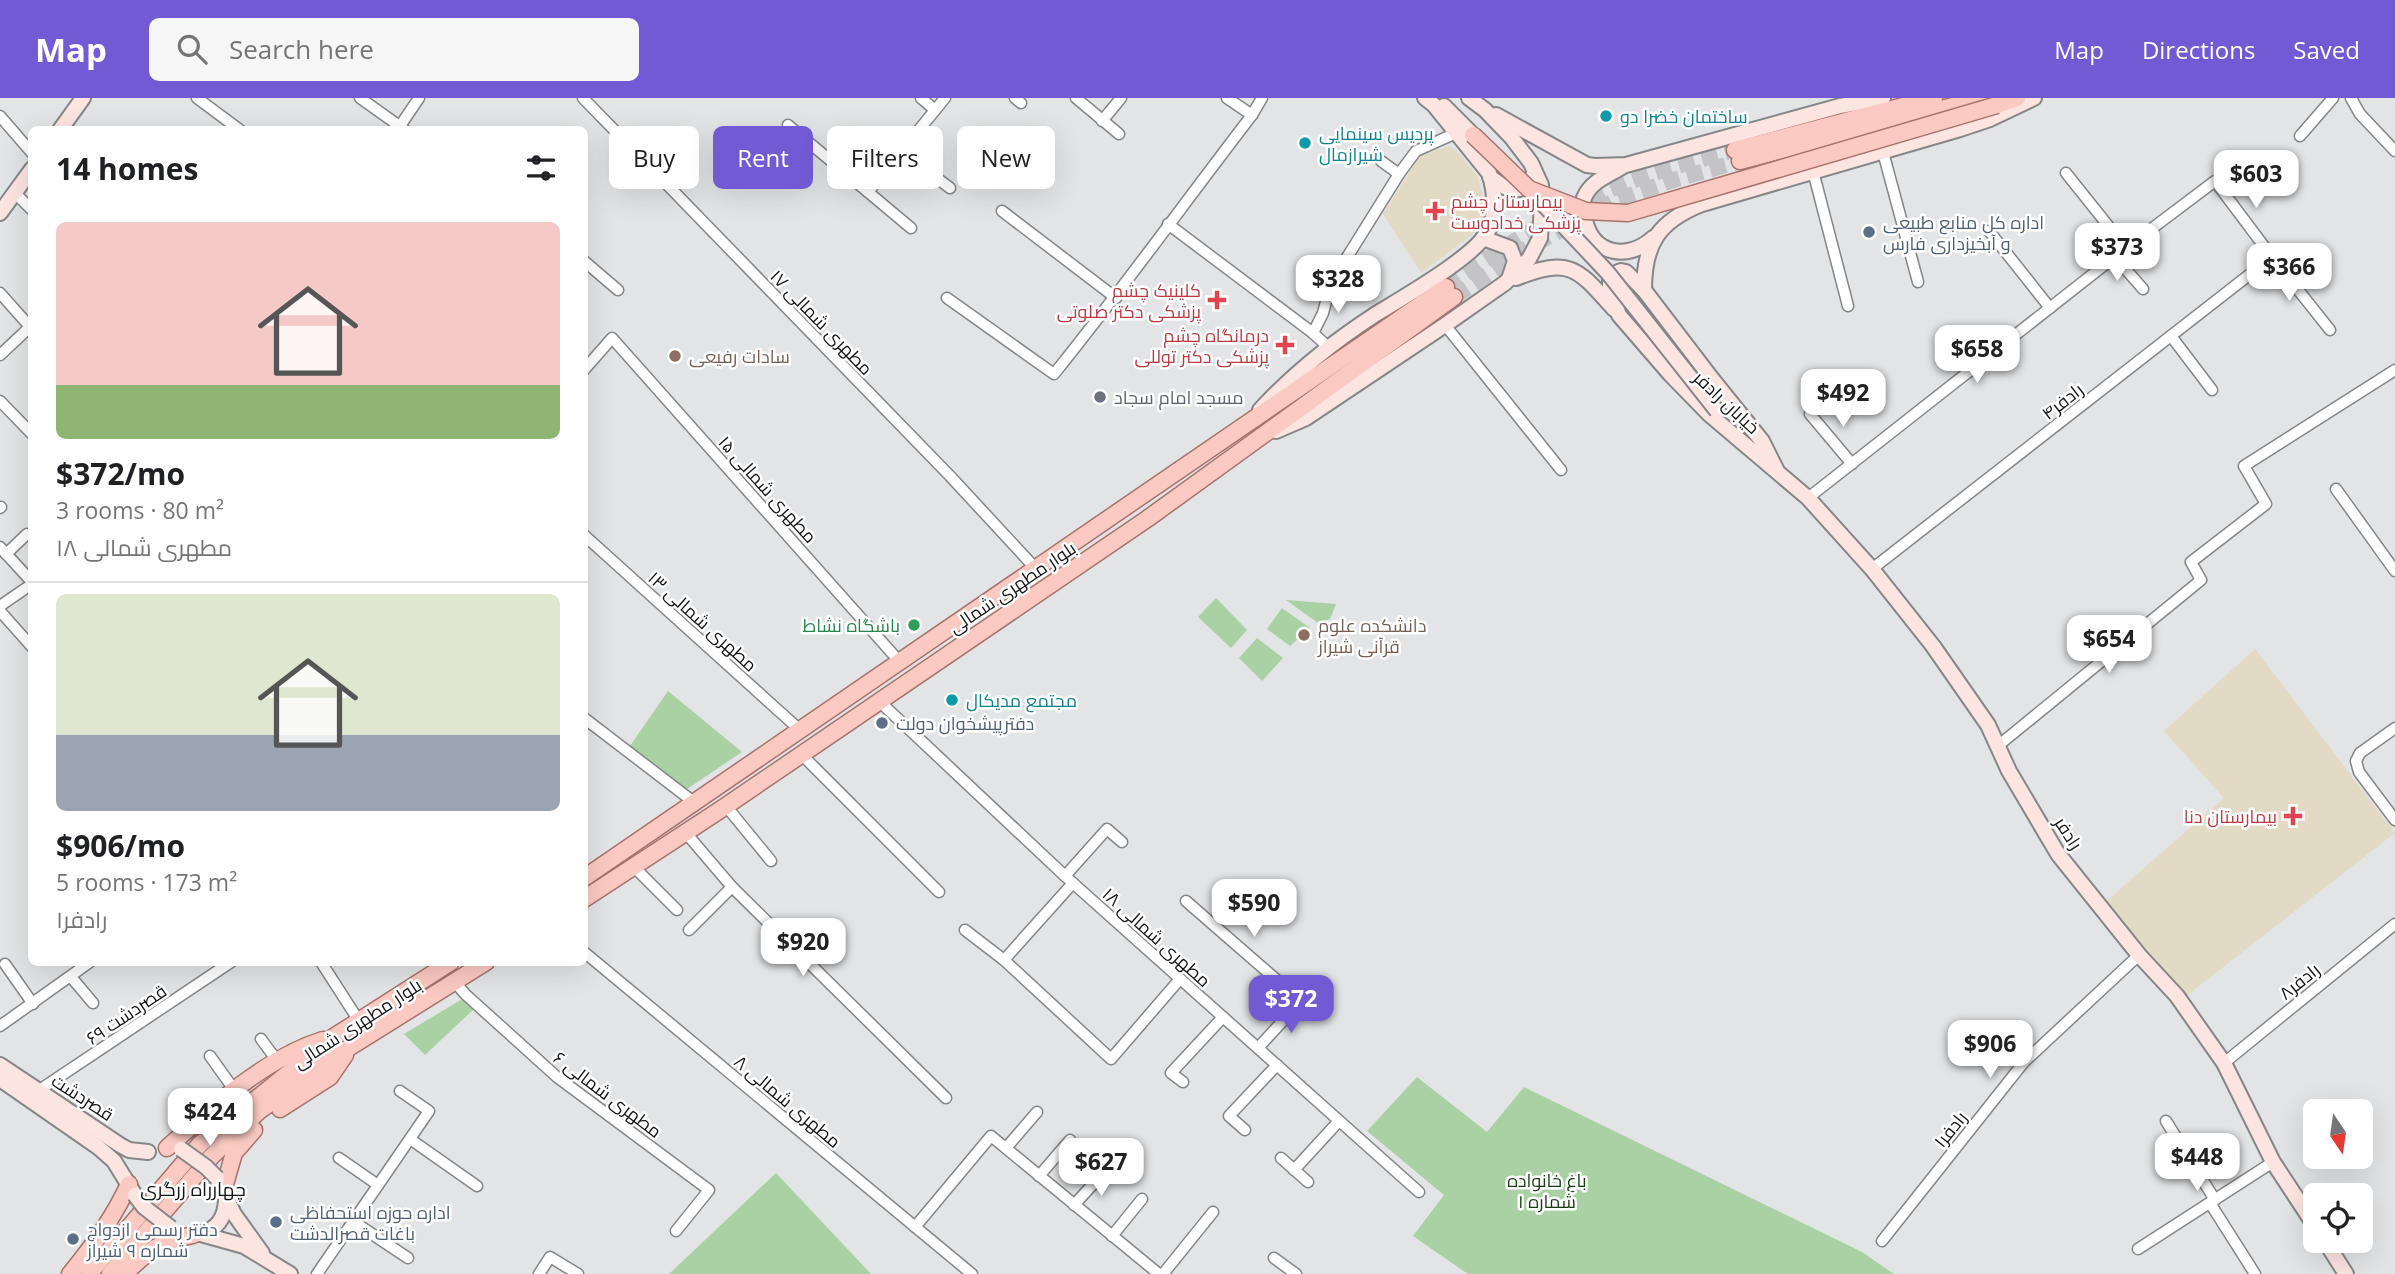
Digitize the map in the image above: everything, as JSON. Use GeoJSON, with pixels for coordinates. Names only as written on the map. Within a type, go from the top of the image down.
{"type":"FeatureCollection","features":[{"type":"Feature","properties":{"kind":"main road"},"geometry":{"type":"LineString","coordinates":[[63,126],[83,98]]}},
{"type":"Feature","properties":{"kind":"main road"},"geometry":{"type":"LineString","coordinates":[[1246,425],[1298,371],[1328,347],[1469,252],[1483,238],[1492,222],[1493,186],[1490,177],[1479,159],[1425,98]]}},
{"type":"Feature","properties":{"kind":"main road"},"geometry":{"type":"LineString","coordinates":[[1436,98],[1529,189],[1608,273],[1717,411],[1777,471]]}},
{"type":"Feature","properties":{"kind":"main road"},"geometry":{"type":"LineString","coordinates":[[1619,314],[1600,273],[1582,208],[1584,198],[1601,178],[1626,165],[1840,106],[1883,98]]}},
{"type":"Feature","properties":{"kind":"main road"},"geometry":{"type":"LineString","coordinates":[[1934,98],[1738,155],[2017,98]]}},
{"type":"Feature","properties":{"kind":"main road"},"geometry":{"type":"LineString","coordinates":[[1587,231],[1599,246],[1610,250],[1629,251],[1651,240],[1675,216],[1702,204],[1990,119],[2034,98]]}},
{"type":"Feature","properties":{"kind":"main road"},"geometry":{"type":"LineString","coordinates":[[1476,102],[1587,164],[1626,165]]}},
{"type":"Feature","properties":{"kind":"main road"},"geometry":{"type":"LineString","coordinates":[[1255,439],[1306,418],[1446,325],[1505,283],[1525,265],[1540,238],[1541,185],[1513,138],[1476,102]]}},
{"type":"Feature","properties":{"kind":"main road"},"geometry":{"type":"LineString","coordinates":[[1529,189],[1587,211],[1614,214],[1640,211],[1991,102]]}},
{"type":"Feature","properties":{"kind":"main road"},"geometry":{"type":"LineString","coordinates":[[1490,177],[1506,188],[1519,190],[1531,179],[1527,158]]}},
{"type":"Feature","properties":{"kind":"main road"},"geometry":{"type":"LineString","coordinates":[[0,213],[28,174]]}},
{"type":"Feature","properties":{"kind":"main road"},"geometry":{"type":"LineString","coordinates":[[1644,290],[1644,269],[1650,247],[1666,224]]}},
{"type":"Feature","properties":{"kind":"main road"},"geometry":{"type":"LineString","coordinates":[[1483,238],[1506,246],[1514,255],[1515,266],[1505,283]]}},
{"type":"Feature","properties":{"kind":"main road"},"geometry":{"type":"LineString","coordinates":[[1505,283],[1549,267],[1566,268],[1585,278],[1619,314]]}},
{"type":"Feature","properties":{"kind":"main road","name":"خیابان رادفر"},"geometry":{"type":"LineString","coordinates":[[1626,272],[1644,290],[1762,441],[1777,471],[1710,415],[1670,374],[1619,314],[1610,290],[1612,275],[1626,272]]}},
{"type":"Feature","properties":{"kind":"main road","name":"بلوار مطهرى شمالى"},"geometry":{"type":"LineString","coordinates":[[588,875],[1246,425],[1450,292],[1147,519],[588,897]]}},
{"type":"Feature","properties":{"kind":"main road","name":"رادفر"},"geometry":{"type":"LineString","coordinates":[[1777,471],[1808,498],[1872,569],[1933,646],[1988,725],[2009,771],[2058,854],[2139,955],[2177,996],[2224,1063],[2273,1162],[2303,1208]]}},
{"type":"Feature","properties":{"kind":"main road","name":"بلوار مطهرى شمالى"},"geometry":{"type":"LineString","coordinates":[[110,1274],[212,1156],[259,1111],[350,1047],[480,966]]}},
{"type":"Feature","properties":{"kind":"main road","name":"بلوار مطهرى شمالى"},"geometry":{"type":"LineString","coordinates":[[89,1274],[200,1144],[332,1038],[432,967]]}},
{"type":"Feature","properties":{"kind":"main road"},"geometry":{"type":"LineString","coordinates":[[174,1149],[203,1115],[235,1091],[301,1047],[332,1038]]}},
{"type":"Feature","properties":{"kind":"main road"},"geometry":{"type":"LineString","coordinates":[[124,1274],[152,1248],[169,1240],[212,1231],[216,1227],[226,1210],[222,1190],[234,1153],[248,1135],[272,1114],[330,1077],[350,1047]]}},
{"type":"Feature","properties":{"kind":"main road","name":"قصردشت"},"geometry":{"type":"LineString","coordinates":[[0,1065],[120,1145],[129,1150],[148,1152]]}},
{"type":"Feature","properties":{"kind":"main road","name":"قصردشت"},"geometry":{"type":"LineString","coordinates":[[0,1079],[98,1147],[114,1161],[132,1189]]}},
{"type":"Feature","properties":{"kind":"main road"},"geometry":{"type":"LineString","coordinates":[[71,1274],[132,1189],[134,1162],[148,1152],[174,1149],[198,1160],[222,1190],[241,1225],[265,1257]]}},
{"type":"Feature","properties":{"kind":"main road"},"geometry":{"type":"LineString","coordinates":[[132,1189],[144,1207],[171,1228],[244,1246],[290,1274]]}},
{"type":"Feature","properties":{"kind":"main road"},"geometry":{"type":"LineString","coordinates":[[2333,1253],[2346,1274]]}},
{"type":"Feature","properties":{"kind":"street"},"geometry":{"type":"LineString","coordinates":[[197,98],[235,126]]}},
{"type":"Feature","properties":{"kind":"street"},"geometry":{"type":"LineString","coordinates":[[360,98],[399,126]]}},
{"type":"Feature","properties":{"kind":"street"},"geometry":{"type":"LineString","coordinates":[[403,126],[419,98]]}},
{"type":"Feature","properties":{"kind":"street","name":"۱۷ مطهری شمالی"},"geometry":{"type":"LineString","coordinates":[[583,98],[950,476],[1037,570]]}},
{"type":"Feature","properties":{"kind":"street"},"geometry":{"type":"LineString","coordinates":[[921,98],[935,110]]}},
{"type":"Feature","properties":{"kind":"street"},"geometry":{"type":"LineString","coordinates":[[922,126],[945,98]]}},
{"type":"Feature","properties":{"kind":"street"},"geometry":{"type":"LineString","coordinates":[[1076,98],[1119,134]]}},
{"type":"Feature","properties":{"kind":"street"},"geometry":{"type":"LineString","coordinates":[[1102,121],[1121,98]]}},
{"type":"Feature","properties":{"kind":"street"},"geometry":{"type":"LineString","coordinates":[[1227,98],[1252,116]]}},
{"type":"Feature","properties":{"kind":"street"},"geometry":{"type":"LineString","coordinates":[[947,298],[1054,374],[1116,298],[1168,224],[1252,116],[1262,98]]}},
{"type":"Feature","properties":{"kind":"street"},"geometry":{"type":"LineString","coordinates":[[2300,136],[2333,98]]}},
{"type":"Feature","properties":{"kind":"street"},"geometry":{"type":"LineString","coordinates":[[2351,98],[2360,114],[2395,151]]}},
{"type":"Feature","properties":{"kind":"street"},"geometry":{"type":"LineString","coordinates":[[0,116],[28,148]]}},
{"type":"Feature","properties":{"kind":"street"},"geometry":{"type":"LineString","coordinates":[[788,125],[911,228]]}},
{"type":"Feature","properties":{"kind":"street"},"geometry":{"type":"LineString","coordinates":[[1313,333],[1323,313],[1331,283],[1399,174],[1416,151],[1456,133]]}},
{"type":"Feature","properties":{"kind":"street"},"geometry":{"type":"LineString","coordinates":[[1883,152],[1918,282]]}},
{"type":"Feature","properties":{"kind":"street"},"geometry":{"type":"LineString","coordinates":[[1381,162],[1399,174]]}},
{"type":"Feature","properties":{"kind":"street"},"geometry":{"type":"LineString","coordinates":[[1813,171],[1848,306]]}},
{"type":"Feature","properties":{"kind":"street"},"geometry":{"type":"LineString","coordinates":[[2066,173],[2126,248]]}},
{"type":"Feature","properties":{"kind":"street"},"geometry":{"type":"LineString","coordinates":[[1808,498],[2050,307],[2216,181],[2330,330]]}},
{"type":"Feature","properties":{"kind":"street"},"geometry":{"type":"LineString","coordinates":[[943,183],[950,188]]}},
{"type":"Feature","properties":{"kind":"street"},"geometry":{"type":"LineString","coordinates":[[15,192],[28,206]]}},
{"type":"Feature","properties":{"kind":"street"},"geometry":{"type":"LineString","coordinates":[[1002,211],[1116,298]]}},
{"type":"Feature","properties":{"kind":"street"},"geometry":{"type":"LineString","coordinates":[[1168,224],[1328,347]]}},
{"type":"Feature","properties":{"kind":"street"},"geometry":{"type":"LineString","coordinates":[[1989,231],[2050,307]]}},
{"type":"Feature","properties":{"kind":"street"},"geometry":{"type":"LineString","coordinates":[[2115,257],[2143,289]]}},
{"type":"Feature","properties":{"kind":"street","name":"رادفر۴"},"geometry":{"type":"LineString","coordinates":[[1872,569],[2272,257]]}},
{"type":"Feature","properties":{"kind":"street"},"geometry":{"type":"LineString","coordinates":[[1347,258],[1360,279]]}},
{"type":"Feature","properties":{"kind":"street"},"geometry":{"type":"LineString","coordinates":[[588,264],[618,290]]}},
{"type":"Feature","properties":{"kind":"street"},"geometry":{"type":"LineString","coordinates":[[0,293],[28,324]]}},
{"type":"Feature","properties":{"kind":"street"},"geometry":{"type":"LineString","coordinates":[[1446,325],[1561,470]]}},
{"type":"Feature","properties":{"kind":"street"},"geometry":{"type":"LineString","coordinates":[[0,355],[28,330]]}},
{"type":"Feature","properties":{"kind":"street"},"geometry":{"type":"LineString","coordinates":[[2171,336],[2212,390]]}},
{"type":"Feature","properties":{"kind":"street","name":"۱۵ مطهری شمالی"},"geometry":{"type":"LineString","coordinates":[[588,365],[612,338],[899,661]]}},
{"type":"Feature","properties":{"kind":"street"},"geometry":{"type":"LineString","coordinates":[[1998,745],[2201,580],[2191,562],[2266,504],[2244,466],[2395,370]]}},
{"type":"Feature","properties":{"kind":"street"},"geometry":{"type":"LineString","coordinates":[[0,401],[28,431]]}},
{"type":"Feature","properties":{"kind":"street"},"geometry":{"type":"LineString","coordinates":[[1810,414],[1852,464]]}},
{"type":"Feature","properties":{"kind":"street"},"geometry":{"type":"LineString","coordinates":[[2336,489],[2395,570]]}},
{"type":"Feature","properties":{"kind":"street"},"geometry":{"type":"LineString","coordinates":[[27,534],[3,550],[28,578]]}},
{"type":"Feature","properties":{"kind":"street","name":"۱۳ مطهری شمالی"},"geometry":{"type":"LineString","coordinates":[[588,539],[800,730]]}},
{"type":"Feature","properties":{"kind":"street"},"geometry":{"type":"LineString","coordinates":[[28,586],[0,609],[28,642]]}},
{"type":"Feature","properties":{"kind":"street","name":"۱۸ مطهری شمالی"},"geometry":{"type":"LineString","coordinates":[[879,701],[1069,880],[1419,1192]]}},
{"type":"Feature","properties":{"kind":"street"},"geometry":{"type":"LineString","coordinates":[[588,721],[695,803]]}},
{"type":"Feature","properties":{"kind":"street"},"geometry":{"type":"LineString","coordinates":[[2395,728],[2360,753],[2356,761],[2359,772],[2395,820]]}},
{"type":"Feature","properties":{"kind":"street"},"geometry":{"type":"LineString","coordinates":[[801,754],[939,892]]}},
{"type":"Feature","properties":{"kind":"street"},"geometry":{"type":"LineString","coordinates":[[726,806],[771,861]]}},
{"type":"Feature","properties":{"kind":"street"},"geometry":{"type":"LineString","coordinates":[[1004,960],[1107,829],[1122,842]]}},
{"type":"Feature","properties":{"kind":"street"},"geometry":{"type":"LineString","coordinates":[[686,833],[732,887],[946,1098]]}},
{"type":"Feature","properties":{"kind":"street"},"geometry":{"type":"LineString","coordinates":[[634,867],[677,910]]}},
{"type":"Feature","properties":{"kind":"street"},"geometry":{"type":"LineString","coordinates":[[689,930],[732,887]]}},
{"type":"Feature","properties":{"kind":"street"},"geometry":{"type":"LineString","coordinates":[[1186,901],[1301,1001],[1258,1048]]}},
{"type":"Feature","properties":{"kind":"street","name":"رادفر۸"},"geometry":{"type":"LineString","coordinates":[[2224,1063],[2395,924]]}},
{"type":"Feature","properties":{"kind":"street"},"geometry":{"type":"LineString","coordinates":[[965,930],[1004,960],[1111,1059],[1180,979]]}},
{"type":"Feature","properties":{"kind":"street","name":"۸ مطهری شمالی"},"geometry":{"type":"LineString","coordinates":[[588,954],[972,1274]]}},
{"type":"Feature","properties":{"kind":"street","name":"رادفر۱"},"geometry":{"type":"LineString","coordinates":[[1882,1241],[2024,1062],[2139,955]]}},
{"type":"Feature","properties":{"kind":"street"},"geometry":{"type":"LineString","coordinates":[[5,964],[33,1004]]}},
{"type":"Feature","properties":{"kind":"street"},"geometry":{"type":"LineString","coordinates":[[0,1026],[85,966]]}},
{"type":"Feature","properties":{"kind":"street","name":"۶۹ قصردشت"},"geometry":{"type":"LineString","coordinates":[[38,1091],[225,966]]}},
{"type":"Feature","properties":{"kind":"street"},"geometry":{"type":"LineString","coordinates":[[324,966],[359,1021]]}},
{"type":"Feature","properties":{"kind":"street"},"geometry":{"type":"LineString","coordinates":[[71,976],[93,1003]]}},
{"type":"Feature","properties":{"kind":"street","name":"۶ مطهری شمالی"},"geometry":{"type":"LineString","coordinates":[[455,982],[557,1077],[709,1190],[676,1231]]}},
{"type":"Feature","properties":{"kind":"street"},"geometry":{"type":"LineString","coordinates":[[1183,1083],[1171,1073],[1223,1017]]}},
{"type":"Feature","properties":{"kind":"street"},"geometry":{"type":"LineString","coordinates":[[261,1039],[278,1062]]}},
{"type":"Feature","properties":{"kind":"street"},"geometry":{"type":"LineString","coordinates":[[210,1056],[235,1091]]}},
{"type":"Feature","properties":{"kind":"street"},"geometry":{"type":"LineString","coordinates":[[1245,1130],[1229,1116],[1277,1065]]}},
{"type":"Feature","properties":{"kind":"street"},"geometry":{"type":"LineString","coordinates":[[317,1274],[429,1111],[400,1091]]}},
{"type":"Feature","properties":{"kind":"street"},"geometry":{"type":"LineString","coordinates":[[1006,1148],[1037,1112]]}},
{"type":"Feature","properties":{"kind":"street"},"geometry":{"type":"LineString","coordinates":[[1294,1170],[1339,1121]]}},
{"type":"Feature","properties":{"kind":"street"},"geometry":{"type":"LineString","coordinates":[[2166,1121],[2255,1274]]}},
{"type":"Feature","properties":{"kind":"street"},"geometry":{"type":"LineString","coordinates":[[915,1227],[991,1136],[1161,1274],[1213,1212]]}},
{"type":"Feature","properties":{"kind":"street"},"geometry":{"type":"LineString","coordinates":[[410,1139],[477,1186]]}},
{"type":"Feature","properties":{"kind":"street"},"geometry":{"type":"LineString","coordinates":[[1039,1176],[1070,1140]]}},
{"type":"Feature","properties":{"kind":"street"},"geometry":{"type":"LineString","coordinates":[[339,1158],[378,1185]]}},
{"type":"Feature","properties":{"kind":"street"},"geometry":{"type":"LineString","coordinates":[[1281,1158],[1308,1182]]}},
{"type":"Feature","properties":{"kind":"street"},"geometry":{"type":"LineString","coordinates":[[2138,1249],[2273,1162]]}},
{"type":"Feature","properties":{"kind":"street"},"geometry":{"type":"LineString","coordinates":[[1074,1205],[1105,1171]]}},
{"type":"Feature","properties":{"kind":"street"},"geometry":{"type":"LineString","coordinates":[[1112,1236],[1142,1199]]}},
{"type":"Feature","properties":{"kind":"street"},"geometry":{"type":"LineString","coordinates":[[354,1222],[408,1258]]}},
{"type":"Feature","properties":{"kind":"street"},"geometry":{"type":"LineString","coordinates":[[539,1274],[550,1257],[578,1274]]}},
{"type":"Feature","properties":{"kind":"street"},"geometry":{"type":"LineString","coordinates":[[1275,1258],[1296,1274]]}},
{"type":"Feature","properties":{"kind":"shaded area","name":"بیمارستان چشم پزشکی خدادوست"},"geometry":{"type":"Polygon","coordinates":[[[1449,146],[1457,151],[1478,177],[1485,208],[1482,221],[1472,235],[1421,273],[1383,214],[1420,156],[1449,146]]]}},
{"type":"Feature","properties":{"kind":"shaded area","name":"بیمارستان دنا"},"geometry":{"type":"Polygon","coordinates":[[[2255,649],[2395,833],[2185,997],[2102,905],[2224,798],[2164,731],[2255,649]]]}},
{"type":"Feature","properties":{"kind":"green space"},"geometry":{"type":"Polygon","coordinates":[[[1216,598],[1247,630],[1231,648],[1198,617],[1216,598]]]}},
{"type":"Feature","properties":{"kind":"green space"},"geometry":{"type":"Polygon","coordinates":[[[1286,600],[1336,604],[1330,619],[1318,623],[1286,600]]]}},
{"type":"Feature","properties":{"kind":"green space"},"geometry":{"type":"Polygon","coordinates":[[[1282,608],[1310,628],[1290,646],[1267,629],[1282,608]]]}},
{"type":"Feature","properties":{"kind":"green space"},"geometry":{"type":"Polygon","coordinates":[[[1257,638],[1283,658],[1262,681],[1239,658],[1257,638]]]}},
{"type":"Feature","properties":{"kind":"green space"},"geometry":{"type":"Polygon","coordinates":[[[668,691],[742,752],[687,789],[630,746],[668,691]]]}},
{"type":"Feature","properties":{"kind":"green space"},"geometry":{"type":"Polygon","coordinates":[[[464,998],[474,1009],[425,1055],[404,1034],[464,998]]]}},
{"type":"Feature","properties":{"kind":"green space","name":"باغ خانواده شماره ۱"},"geometry":{"type":"Polygon","coordinates":[[[1417,1077],[1487,1132],[1524,1087],[1862,1252],[1894,1274],[1468,1274],[1413,1236],[1444,1195],[1367,1131],[1417,1077]]]}},
{"type":"Feature","properties":{"kind":"green space"},"geometry":{"type":"Polygon","coordinates":[[[776,1173],[871,1274],[669,1274],[776,1173]]]}},
{"type":"Feature","properties":{"kind":"tunnel"},"geometry":{"type":"LineString","coordinates":[[1446,287],[1522,236],[1582,203],[1651,174],[1735,150]]}},
{"type":"Feature","properties":{"kind":"tunnel"},"geometry":{"type":"LineString","coordinates":[[1454,297],[1522,251],[1614,201],[1670,181],[1740,161]]}},
{"type":"Feature","properties":{"kind":"place","name":"ساختمان خضرا دو"},"geometry":{"type":"Point","coordinates":[1606,116]}},
{"type":"Feature","properties":{"kind":"place","name":"پردیس سینمایی شیرازمال"},"geometry":{"type":"Point","coordinates":[1305,143]}},
{"type":"Feature","properties":{"kind":"place","name":"بیمارستان چشم پزشکی خدادوست"},"geometry":{"type":"Point","coordinates":[1435,211]}},
{"type":"Feature","properties":{"kind":"place","name":"اداره کل منابع طبیعى و آبخیزدارى فارس"},"geometry":{"type":"Point","coordinates":[1869,232]}},
{"type":"Feature","properties":{"kind":"place","name":"کلینیک چشم پزشکی دکتر صلوتی"},"geometry":{"type":"Point","coordinates":[1217,300]}},
{"type":"Feature","properties":{"kind":"place","name":"درمانگاه چشم پزشكی دكتر توللی"},"geometry":{"type":"Point","coordinates":[1285,345]}},
{"type":"Feature","properties":{"kind":"place","name":"سادات رفیعی"},"geometry":{"type":"Point","coordinates":[675,356]}},
{"type":"Feature","properties":{"kind":"place","name":"مسجد امام سجاد"},"geometry":{"type":"Point","coordinates":[1100,397]}},
{"type":"Feature","properties":{"kind":"place","name":"باشگاه نشاط"},"geometry":{"type":"Point","coordinates":[914,625]}},
{"type":"Feature","properties":{"kind":"place","name":"دانشکده علوم قرآنی شیراز"},"geometry":{"type":"Point","coordinates":[1304,635]}},
{"type":"Feature","properties":{"kind":"place","name":"مجتمع مدیکال"},"geometry":{"type":"Point","coordinates":[952,700]}},
{"type":"Feature","properties":{"kind":"place","name":"دفترپیشخوان دولت"},"geometry":{"type":"Point","coordinates":[882,723]}},
{"type":"Feature","properties":{"kind":"place","name":"بیمارستان دنا"},"geometry":{"type":"Point","coordinates":[2293,816]}},
{"type":"Feature","properties":{"kind":"place","name":"اداره حوزه استحفاظی باغات قصرالدشت"},"geometry":{"type":"Point","coordinates":[276,1222]}},
{"type":"Feature","properties":{"kind":"place","name":"دفتر رسمی ازدواج شماره ۹ شیراز"},"geometry":{"type":"Point","coordinates":[73,1239]}},
{"type":"Feature","properties":{"kind":"district","name":"چهارراه زرگری"},"geometry":{"type":"Point","coordinates":[193,1189]}}]}
